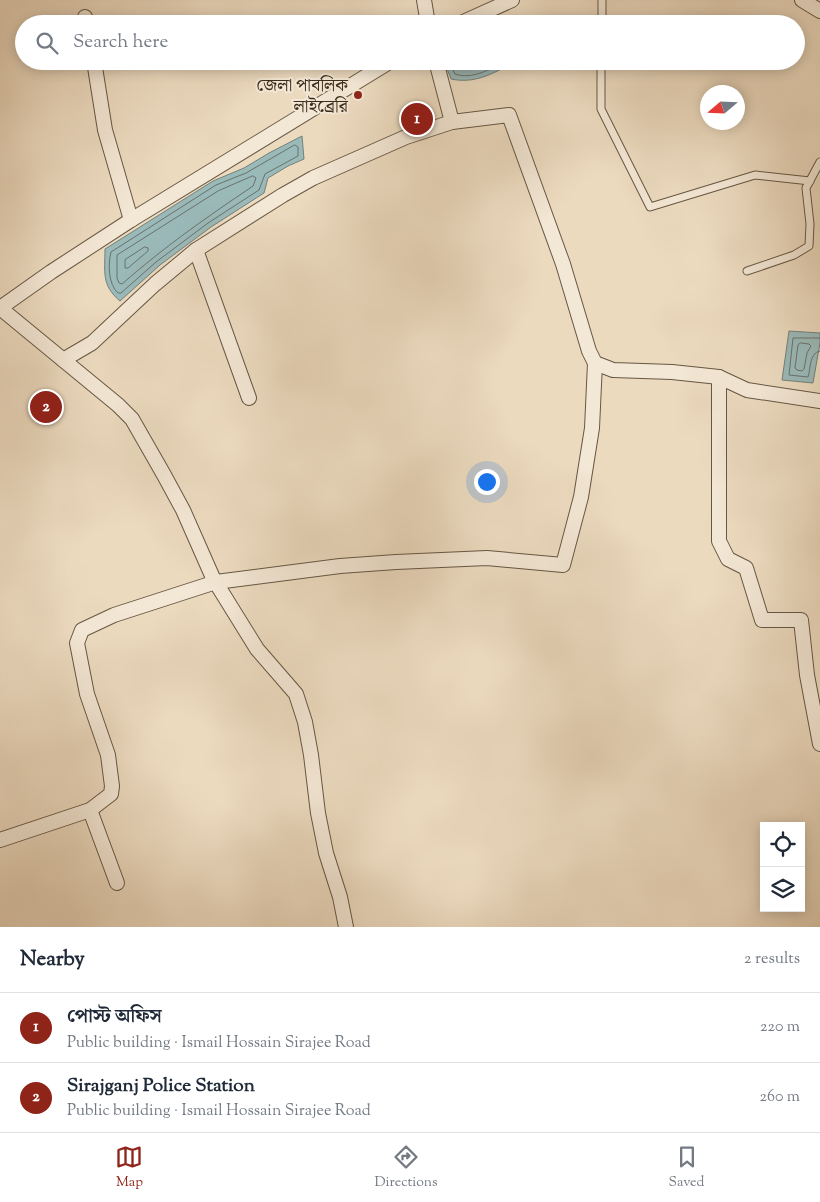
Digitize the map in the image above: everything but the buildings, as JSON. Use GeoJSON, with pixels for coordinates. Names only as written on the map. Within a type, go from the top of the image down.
{"type":"FeatureCollection","features":[{"type":"Feature","properties":{"kind":"street"},"geometry":{"type":"LineString","coordinates":[[424,0],[426,15]]}},
{"type":"Feature","properties":{"kind":"street"},"geometry":{"type":"LineString","coordinates":[[479,15],[512,0]]}},
{"type":"Feature","properties":{"kind":"street"},"geometry":{"type":"LineString","coordinates":[[802,0],[820,11]]}},
{"type":"Feature","properties":{"kind":"street"},"geometry":{"type":"LineString","coordinates":[[95,70],[105,130],[131,220]]}},
{"type":"Feature","properties":{"kind":"street"},"geometry":{"type":"LineString","coordinates":[[346,927],[340,897],[326,853],[318,813],[311,755],[296,694],[257,649],[216,582],[183,510],[132,419],[118,405],[0,308],[131,220],[376,70]]}},
{"type":"Feature","properties":{"kind":"street"},"geometry":{"type":"LineString","coordinates":[[438,70],[452,122]]}},
{"type":"Feature","properties":{"kind":"street"},"geometry":{"type":"LineString","coordinates":[[0,840],[90,810],[111,794],[112,786],[108,755],[87,694],[78,651],[77,643],[82,630],[114,615],[158,599],[216,582],[340,566],[396,562],[487,558],[563,565],[581,497],[592,428],[595,363],[589,351],[563,264],[509,115],[452,122],[406,137],[313,178],[196,250],[155,284],[92,343],[62,360]]}},
{"type":"Feature","properties":{"kind":"street"},"geometry":{"type":"LineString","coordinates":[[196,250],[249,398]]}},
{"type":"Feature","properties":{"kind":"street"},"geometry":{"type":"LineString","coordinates":[[595,363],[613,370],[672,372],[720,378],[747,390],[820,401]]}},
{"type":"Feature","properties":{"kind":"street"},"geometry":{"type":"LineString","coordinates":[[720,378],[719,541],[728,559],[746,568],[762,620],[801,620],[807,675],[816,733],[820,744]]}},
{"type":"Feature","properties":{"kind":"street"},"geometry":{"type":"LineString","coordinates":[[90,810],[117,883]]}},
{"type":"Feature","properties":{"kind":"lane"},"geometry":{"type":"LineString","coordinates":[[602,0],[602,15]]}},
{"type":"Feature","properties":{"kind":"lane"},"geometry":{"type":"LineString","coordinates":[[601,70],[601,108],[650,207],[755,175],[810,181]]}},
{"type":"Feature","properties":{"kind":"lane"},"geometry":{"type":"LineString","coordinates":[[747,271],[794,256],[809,246],[810,224],[806,188],[820,162]]}},
{"type":"Feature","properties":{"kind":"water"},"geometry":{"type":"Polygon","coordinates":[[[448,70],[499,70],[475,79],[451,79],[448,70]]]}},
{"type":"Feature","properties":{"kind":"water"},"geometry":{"type":"Polygon","coordinates":[[[302,136],[304,159],[268,178],[264,193],[211,227],[160,265],[120,301],[114,295],[105,278],[105,249],[213,181],[244,168],[302,136]]]}},
{"type":"Feature","properties":{"kind":"water"},"geometry":{"type":"Polygon","coordinates":[[[789,331],[820,333],[813,383],[782,380],[789,331]]]}},
{"type":"Feature","properties":{"kind":"place","name":"জেলা পাবলিক লাইব্রেরি"},"geometry":{"type":"Point","coordinates":[358,95]}},
{"type":"Feature","properties":{"kind":"place","name":"পোস্ট অফিস"},"geometry":{"type":"Point","coordinates":[417,119]}},
{"type":"Feature","properties":{"kind":"place","name":"Sirajganj Police Station"},"geometry":{"type":"Point","coordinates":[46,407]}}]}
